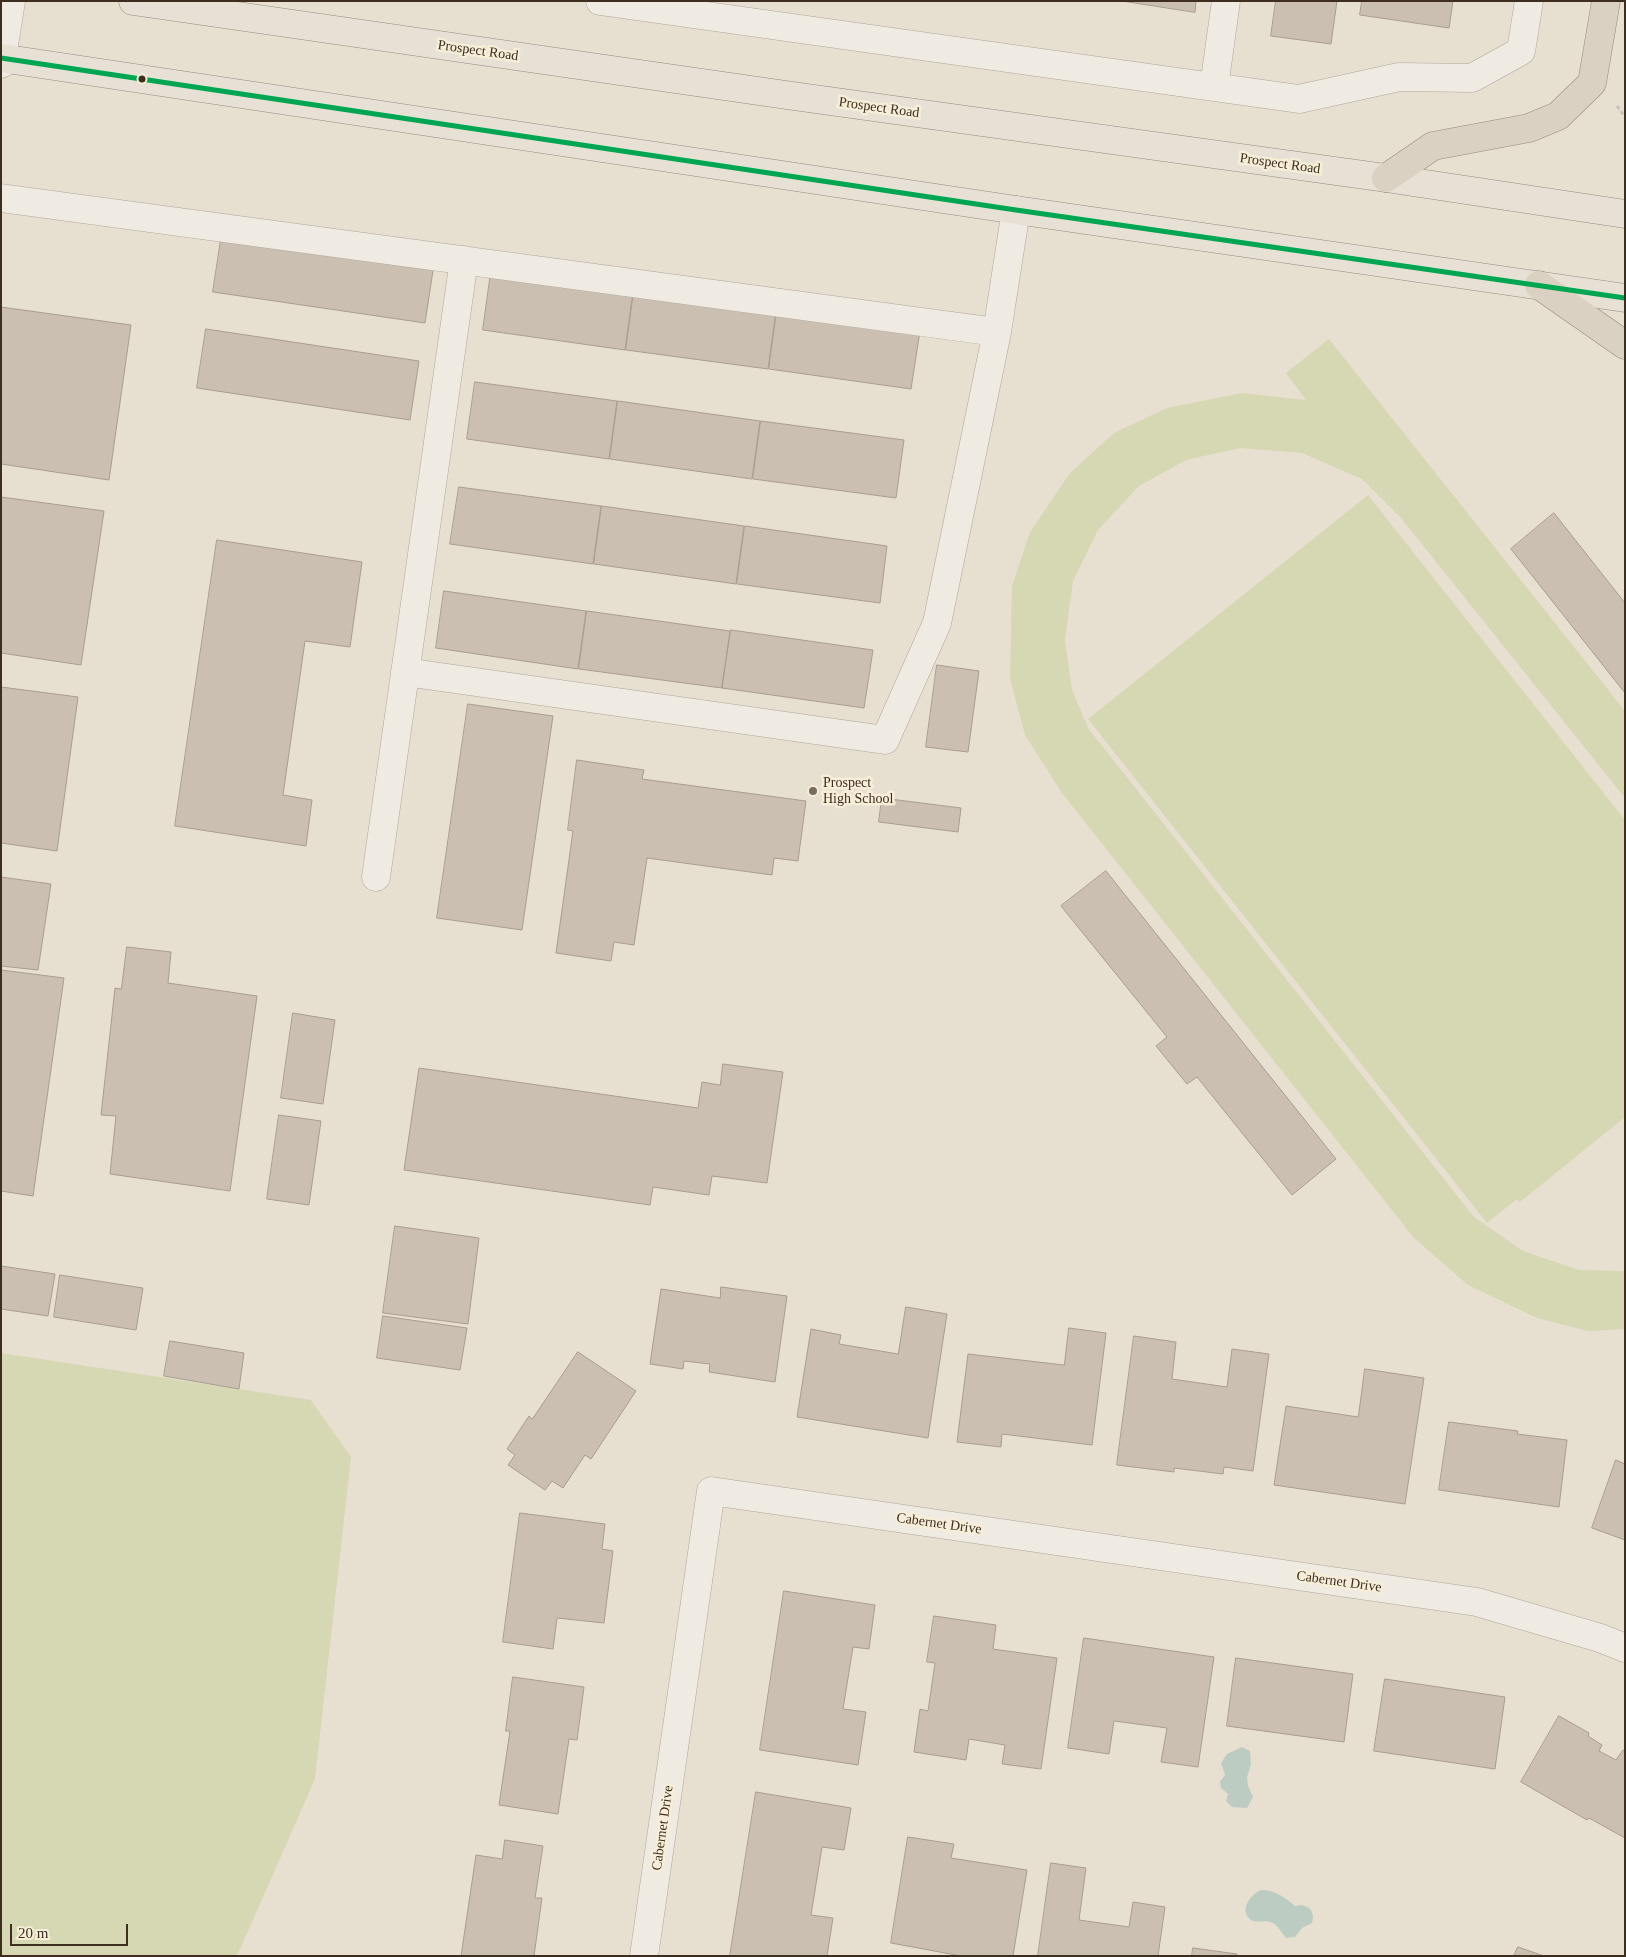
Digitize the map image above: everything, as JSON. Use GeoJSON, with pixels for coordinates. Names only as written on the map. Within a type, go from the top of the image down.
{"type":"FeatureCollection","features":[{"type":"Feature","properties":{"kind":"highway"},"geometry":{"type":"LineString","coordinates":[[1386,178],[1433,146],[1529,128],[1558,116],[1592,83],[1606,1]]}},
{"type":"Feature","properties":{"kind":"highway"},"geometry":{"type":"LineString","coordinates":[[1539,285],[1625,345]]}},
{"type":"Feature","properties":{"kind":"main road","name":"Prospect Road"},"geometry":{"type":"LineString","coordinates":[[133,1],[806,98],[1386,178],[1625,214]]}},
{"type":"Feature","properties":{"kind":"main road"},"geometry":{"type":"LineString","coordinates":[[2,60],[1625,298]]}},
{"type":"Feature","properties":{"kind":"street"},"geometry":{"type":"LineString","coordinates":[[2,60],[10,1]]}},
{"type":"Feature","properties":{"kind":"street"},"geometry":{"type":"LineString","coordinates":[[600,1],[1299,99],[1399,77],[1472,78],[1521,51],[1529,1]]}},
{"type":"Feature","properties":{"kind":"street"},"geometry":{"type":"LineString","coordinates":[[1214,87],[1226,1]]}},
{"type":"Feature","properties":{"kind":"street"},"geometry":{"type":"LineString","coordinates":[[1,198],[997,332]]}},
{"type":"Feature","properties":{"kind":"street"},"geometry":{"type":"LineString","coordinates":[[405,672],[885,740],[937,623],[997,332],[1016,210]]}},
{"type":"Feature","properties":{"kind":"street"},"geometry":{"type":"LineString","coordinates":[[376,877],[464,260]]}},
{"type":"Feature","properties":{"kind":"street","name":"Cabernet Drive"},"geometry":{"type":"LineString","coordinates":[[644,1956],[711,1491],[1477,1602],[1600,1638],[1625,1648]]}},
{"type":"Feature","properties":{"kind":"green space"},"geometry":{"type":"Polygon","coordinates":[[[1329,339],[1625,711],[1625,798],[1401,518],[1362,479],[1302,453],[1240,448],[1186,460],[1139,486],[1098,530],[1073,581],[1065,640],[1072,690],[1088,728],[1474,1217],[1523,1251],[1579,1270],[1625,1271],[1625,1329],[1588,1331],[1537,1318],[1468,1285],[1414,1238],[1062,793],[1025,735],[1010,679],[1012,586],[1030,532],[1070,473],[1114,433],[1167,408],[1242,393],[1306,400],[1286,373],[1329,339]]]}},
{"type":"Feature","properties":{"kind":"green space"},"geometry":{"type":"Polygon","coordinates":[[[1368,495],[1625,820],[1625,1117],[1520,1202],[1517,1199],[1487,1223],[1088,719],[1368,495]]]}},
{"type":"Feature","properties":{"kind":"green space"},"geometry":{"type":"Polygon","coordinates":[[[1,1353],[311,1400],[351,1457],[315,1779],[237,1956],[1,1956],[1,1353]]]}},
{"type":"Feature","properties":{"kind":"shaded area"},"geometry":{"type":"Polygon","coordinates":[[[1242,1747],[1250,1751],[1251,1765],[1247,1777],[1248,1786],[1253,1797],[1247,1808],[1232,1807],[1226,1801],[1228,1794],[1221,1788],[1220,1782],[1225,1775],[1221,1763],[1227,1754],[1242,1747]]]}},
{"type":"Feature","properties":{"kind":"shaded area"},"geometry":{"type":"Polygon","coordinates":[[[1261,1890],[1271,1891],[1280,1895],[1295,1906],[1299,1905],[1310,1908],[1313,1914],[1312,1923],[1302,1928],[1295,1937],[1286,1938],[1273,1923],[1253,1921],[1248,1918],[1246,1909],[1249,1899],[1261,1890]]]}},
{"type":"Feature","properties":{"kind":"building"},"geometry":{"type":"Polygon","coordinates":[[[1122,1],[1196,1],[1195,12],[1122,1]]]}},
{"type":"Feature","properties":{"kind":"building"},"geometry":{"type":"Polygon","coordinates":[[[1276,1],[1337,1],[1331,44],[1271,36],[1276,1]]]}},
{"type":"Feature","properties":{"kind":"building"},"geometry":{"type":"Polygon","coordinates":[[[1362,1],[1453,1],[1449,28],[1360,15],[1362,1]]]}},
{"type":"Feature","properties":{"kind":"building"},"geometry":{"type":"Polygon","coordinates":[[[222,233],[434,264],[425,323],[213,292],[222,233]]]}},
{"type":"Feature","properties":{"kind":"building"},"geometry":{"type":"Polygon","coordinates":[[[491,272],[633,292],[625,350],[483,330],[491,272]]]}},
{"type":"Feature","properties":{"kind":"building"},"geometry":{"type":"Polygon","coordinates":[[[634,292],[776,312],[768,369],[626,350],[634,292]]]}},
{"type":"Feature","properties":{"kind":"building"},"geometry":{"type":"Polygon","coordinates":[[[1,307],[131,325],[109,480],[1,464],[1,307]]]}},
{"type":"Feature","properties":{"kind":"building"},"geometry":{"type":"Polygon","coordinates":[[[777,311],[920,331],[911,389],[769,369],[777,311]]]}},
{"type":"Feature","properties":{"kind":"building"},"geometry":{"type":"Polygon","coordinates":[[[206,329],[419,361],[410,420],[197,388],[206,329]]]}},
{"type":"Feature","properties":{"kind":"building"},"geometry":{"type":"Polygon","coordinates":[[[475,382],[617,401],[609,459],[467,439],[475,382]]]}},
{"type":"Feature","properties":{"kind":"building"},"geometry":{"type":"Polygon","coordinates":[[[618,401],[760,421],[752,479],[610,459],[618,401]]]}},
{"type":"Feature","properties":{"kind":"building"},"geometry":{"type":"Polygon","coordinates":[[[761,421],[904,440],[896,498],[753,479],[761,421]]]}},
{"type":"Feature","properties":{"kind":"building"},"geometry":{"type":"Polygon","coordinates":[[[459,487],[601,506],[593,564],[450,544],[459,487]]]}},
{"type":"Feature","properties":{"kind":"building"},"geometry":{"type":"Polygon","coordinates":[[[1,497],[104,511],[81,665],[1,653],[1,497]]]}},
{"type":"Feature","properties":{"kind":"building"},"geometry":{"type":"Polygon","coordinates":[[[602,506],[744,526],[736,584],[594,564],[602,506]]]}},
{"type":"Feature","properties":{"kind":"building"},"geometry":{"type":"Polygon","coordinates":[[[1554,513],[1625,603],[1625,693],[1511,549],[1554,513]]]}},
{"type":"Feature","properties":{"kind":"building"},"geometry":{"type":"Polygon","coordinates":[[[745,526],[887,546],[880,603],[737,584],[745,526]]]}},
{"type":"Feature","properties":{"kind":"building"},"geometry":{"type":"Polygon","coordinates":[[[217,540],[362,562],[350,647],[305,641],[283,795],[312,800],[306,846],[175,826],[217,540]]]}},
{"type":"Feature","properties":{"kind":"building"},"geometry":{"type":"Polygon","coordinates":[[[444,591],[586,611],[578,669],[436,648],[444,591]]]}},
{"type":"Feature","properties":{"kind":"building"},"geometry":{"type":"Polygon","coordinates":[[[587,611],[730,631],[722,688],[579,669],[587,611]]]}},
{"type":"Feature","properties":{"kind":"building"},"geometry":{"type":"Polygon","coordinates":[[[731,630],[873,650],[864,708],[722,688],[731,630]]]}},
{"type":"Feature","properties":{"kind":"building"},"geometry":{"type":"Polygon","coordinates":[[[937,665],[979,671],[968,752],[926,747],[937,665]]]}},
{"type":"Feature","properties":{"kind":"building"},"geometry":{"type":"Polygon","coordinates":[[[1,687],[78,697],[57,851],[1,843],[1,687]]]}},
{"type":"Feature","properties":{"kind":"building"},"geometry":{"type":"Polygon","coordinates":[[[468,704],[553,716],[522,930],[437,918],[468,704]]]}},
{"type":"Feature","properties":{"kind":"building"},"geometry":{"type":"Polygon","coordinates":[[[577,760],[644,770],[642,779],[806,801],[798,861],[774,858],[772,875],[647,858],[634,945],[614,942],[611,961],[556,953],[573,831],[568,830],[577,760]]]}},
{"type":"Feature","properties":{"kind":"building"},"geometry":{"type":"Polygon","coordinates":[[[882,798],[961,808],[958,832],[879,822],[882,798]]]}},
{"type":"Feature","properties":{"kind":"building"},"geometry":{"type":"Polygon","coordinates":[[[1106,871],[1336,1159],[1292,1195],[1197,1077],[1187,1084],[1156,1046],[1167,1037],[1061,906],[1106,871]]]}},
{"type":"Feature","properties":{"kind":"building"},"geometry":{"type":"Polygon","coordinates":[[[1,877],[51,884],[38,970],[1,966],[1,877]]]}},
{"type":"Feature","properties":{"kind":"building"},"geometry":{"type":"Polygon","coordinates":[[[127,947],[171,952],[168,983],[257,996],[230,1191],[110,1174],[116,1116],[101,1115],[115,988],[121,989],[127,947]]]}},
{"type":"Feature","properties":{"kind":"building"},"geometry":{"type":"Polygon","coordinates":[[[1,970],[64,978],[33,1196],[1,1191],[1,970]]]}},
{"type":"Feature","properties":{"kind":"building"},"geometry":{"type":"Polygon","coordinates":[[[293,1013],[335,1020],[323,1104],[281,1098],[293,1013]]]}},
{"type":"Feature","properties":{"kind":"building"},"geometry":{"type":"Polygon","coordinates":[[[723,1064],[783,1072],[767,1183],[712,1176],[709,1195],[653,1187],[650,1205],[404,1170],[419,1068],[698,1108],[702,1082],[720,1085],[723,1064]]]}},
{"type":"Feature","properties":{"kind":"building"},"geometry":{"type":"Polygon","coordinates":[[[279,1115],[321,1121],[309,1205],[267,1199],[279,1115]]]}},
{"type":"Feature","properties":{"kind":"building"},"geometry":{"type":"Polygon","coordinates":[[[395,1226],[479,1238],[468,1324],[383,1313],[395,1226]]]}},
{"type":"Feature","properties":{"kind":"building"},"geometry":{"type":"Polygon","coordinates":[[[1,1266],[55,1274],[48,1316],[1,1309],[1,1266]]]}},
{"type":"Feature","properties":{"kind":"building"},"geometry":{"type":"Polygon","coordinates":[[[60,1275],[143,1288],[136,1330],[54,1317],[60,1275]]]}},
{"type":"Feature","properties":{"kind":"building"},"geometry":{"type":"Polygon","coordinates":[[[721,1287],[787,1296],[775,1382],[709,1372],[710,1364],[684,1361],[683,1369],[650,1364],[661,1289],[720,1298],[721,1287]]]}},
{"type":"Feature","properties":{"kind":"building"},"geometry":{"type":"Polygon","coordinates":[[[906,1307],[947,1314],[928,1438],[797,1417],[811,1329],[841,1335],[839,1344],[898,1354],[906,1307]]]}},
{"type":"Feature","properties":{"kind":"building"},"geometry":{"type":"Polygon","coordinates":[[[383,1316],[467,1328],[460,1370],[377,1358],[383,1316]]]}},
{"type":"Feature","properties":{"kind":"building"},"geometry":{"type":"Polygon","coordinates":[[[1069,1328],[1106,1333],[1092,1445],[1002,1434],[1001,1447],[957,1442],[968,1354],[1064,1365],[1069,1328]]]}},
{"type":"Feature","properties":{"kind":"building"},"geometry":{"type":"Polygon","coordinates":[[[1134,1336],[1176,1342],[1172,1379],[1227,1387],[1232,1349],[1269,1354],[1253,1471],[1224,1467],[1223,1474],[1174,1468],[1174,1472],[1117,1465],[1134,1336]]]}},
{"type":"Feature","properties":{"kind":"building"},"geometry":{"type":"Polygon","coordinates":[[[170,1341],[244,1353],[239,1389],[164,1376],[170,1341]]]}},
{"type":"Feature","properties":{"kind":"building"},"geometry":{"type":"Polygon","coordinates":[[[578,1352],[636,1391],[591,1459],[585,1455],[563,1488],[552,1481],[545,1490],[508,1465],[515,1455],[507,1449],[529,1416],[532,1419],[578,1352]]]}},
{"type":"Feature","properties":{"kind":"building"},"geometry":{"type":"Polygon","coordinates":[[[1365,1369],[1424,1378],[1405,1504],[1274,1485],[1286,1406],[1358,1417],[1365,1369]]]}},
{"type":"Feature","properties":{"kind":"building"},"geometry":{"type":"Polygon","coordinates":[[[1449,1422],[1518,1431],[1517,1434],[1567,1440],[1559,1507],[1439,1490],[1449,1422]]]}},
{"type":"Feature","properties":{"kind":"building"},"geometry":{"type":"Polygon","coordinates":[[[1616,1460],[1625,1464],[1625,1540],[1592,1528],[1616,1460]]]}},
{"type":"Feature","properties":{"kind":"building"},"geometry":{"type":"Polygon","coordinates":[[[520,1513],[605,1524],[602,1549],[613,1551],[604,1623],[557,1618],[553,1649],[503,1642],[520,1513]]]}},
{"type":"Feature","properties":{"kind":"building"},"geometry":{"type":"Polygon","coordinates":[[[784,1591],[875,1605],[869,1649],[853,1647],[843,1709],[866,1712],[858,1765],[760,1750],[784,1591]]]}},
{"type":"Feature","properties":{"kind":"building"},"geometry":{"type":"Polygon","coordinates":[[[934,1616],[996,1625],[993,1649],[1057,1658],[1041,1769],[1002,1764],[1005,1745],[969,1739],[966,1760],[914,1752],[920,1709],[928,1711],[935,1663],[927,1662],[934,1616]]]}},
{"type":"Feature","properties":{"kind":"building"},"geometry":{"type":"Polygon","coordinates":[[[1084,1638],[1214,1657],[1198,1767],[1161,1762],[1167,1728],[1114,1721],[1109,1754],[1068,1748],[1084,1638]]]}},
{"type":"Feature","properties":{"kind":"building"},"geometry":{"type":"Polygon","coordinates":[[[1236,1658],[1353,1674],[1344,1742],[1227,1726],[1236,1658]]]}},
{"type":"Feature","properties":{"kind":"building"},"geometry":{"type":"Polygon","coordinates":[[[513,1677],[584,1687],[577,1740],[569,1739],[558,1814],[499,1805],[510,1731],[506,1731],[513,1677]]]}},
{"type":"Feature","properties":{"kind":"building"},"geometry":{"type":"Polygon","coordinates":[[[1385,1679],[1505,1697],[1495,1769],[1374,1751],[1385,1679]]]}},
{"type":"Feature","properties":{"kind":"building"},"geometry":{"type":"Polygon","coordinates":[[[1559,1716],[1589,1733],[1588,1736],[1602,1745],[1599,1751],[1616,1760],[1623,1750],[1625,1751],[1625,1838],[1589,1818],[1587,1820],[1521,1782],[1559,1716]]]}},
{"type":"Feature","properties":{"kind":"building"},"geometry":{"type":"Polygon","coordinates":[[[756,1792],[851,1808],[844,1850],[822,1847],[811,1915],[833,1918],[827,1956],[730,1956],[756,1792]]]}},
{"type":"Feature","properties":{"kind":"building"},"geometry":{"type":"Polygon","coordinates":[[[908,1837],[954,1844],[951,1858],[1027,1870],[1013,1956],[961,1956],[891,1943],[908,1837]]]}},
{"type":"Feature","properties":{"kind":"building"},"geometry":{"type":"Polygon","coordinates":[[[505,1840],[543,1846],[535,1898],[542,1898],[534,1956],[461,1956],[476,1855],[502,1859],[505,1840]]]}},
{"type":"Feature","properties":{"kind":"building"},"geometry":{"type":"Polygon","coordinates":[[[1051,1863],[1086,1868],[1079,1920],[1129,1927],[1133,1902],[1165,1907],[1158,1956],[1038,1956],[1051,1863]]]}},
{"type":"Feature","properties":{"kind":"building"},"geometry":{"type":"Polygon","coordinates":[[[1518,1947],[1544,1956],[1514,1956],[1518,1947]]]}},
{"type":"Feature","properties":{"kind":"building"},"geometry":{"type":"Polygon","coordinates":[[[1193,1948],[1237,1954],[1237,1956],[1192,1956],[1193,1948]]]}},
{"type":"Feature","properties":{"kind":"transit line"},"geometry":{"type":"LineString","coordinates":[[1,58],[1016,210],[1625,298]]}},
{"type":"Feature","properties":{"kind":"place","name":"Prospect High School"},"geometry":{"type":"Point","coordinates":[813,791]}}]}
